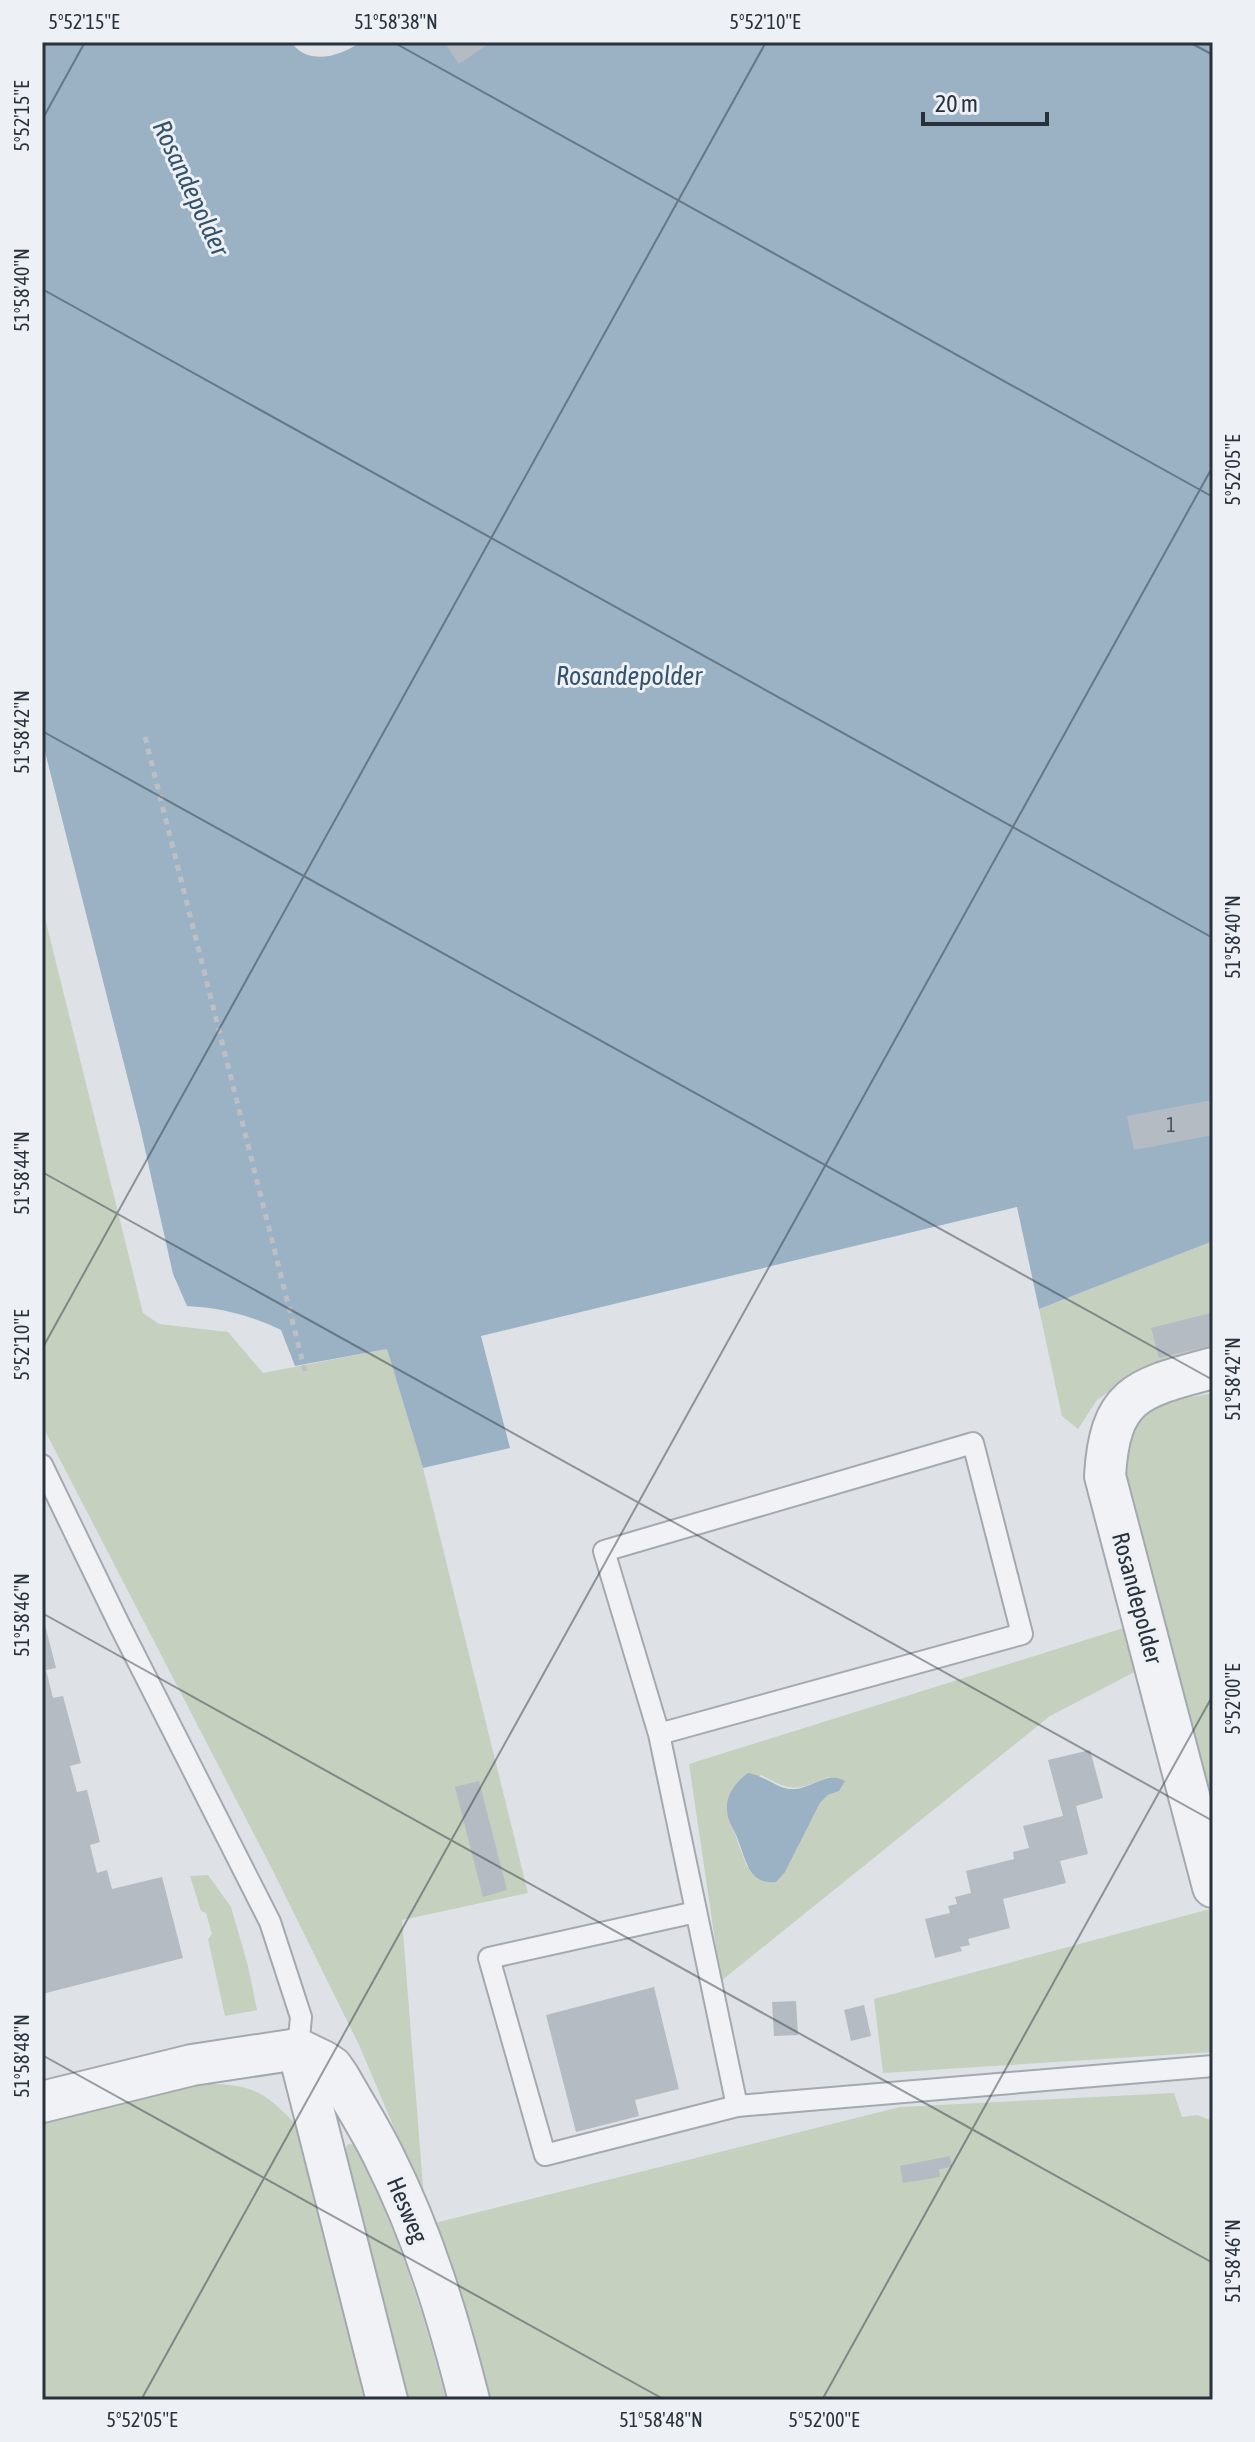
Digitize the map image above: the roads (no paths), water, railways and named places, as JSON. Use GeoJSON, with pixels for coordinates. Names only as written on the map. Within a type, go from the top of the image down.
{"type":"FeatureCollection","features":[{"type":"Feature","properties":{"kind":"street","name":"Rosandepolder"},"geometry":{"type":"LineString","coordinates":[[1213,1368],[1136,1393],[1117,1415],[1107,1441],[1105,1476],[1213,1887]]}},
{"type":"Feature","properties":{"kind":"street"},"geometry":{"type":"LineString","coordinates":[[42,2102],[192,2065],[298,2049],[387,2400]]}},
{"type":"Feature","properties":{"kind":"street","name":"Hesweg"},"geometry":{"type":"LineString","coordinates":[[298,2049],[311,2053],[332,2067],[386,2160],[444,2306],[469,2400]]}},
{"type":"Feature","properties":{"kind":"lane"},"geometry":{"type":"LineString","coordinates":[[659,1734],[1022,1634],[973,1443],[604,1551],[659,1734],[737,2106]]}},
{"type":"Feature","properties":{"kind":"lane"},"geometry":{"type":"LineString","coordinates":[[42,1465],[270,1922],[301,2017],[298,2049]]}},
{"type":"Feature","properties":{"kind":"lane"},"geometry":{"type":"LineString","coordinates":[[696,1912],[489,1958],[545,2155],[737,2106],[1213,2066]]}},
{"type":"Feature","properties":{"kind":"water","name":"Rosandepolder"},"geometry":{"type":"Polygon","coordinates":[[[42,42],[291,42],[306,54],[324,57],[343,52],[361,42],[1213,42],[1213,1241],[1039,1309],[1017,1207],[481,1336],[510,1448],[423,1468],[387,1349],[295,1366],[281,1330],[235,1313],[187,1306],[173,1274],[140,1127],[42,740],[42,42]]]}},
{"type":"Feature","properties":{"kind":"water"},"geometry":{"type":"Polygon","coordinates":[[[748,1773],[790,1789],[830,1778],[845,1781],[839,1791],[828,1795],[820,1803],[785,1872],[776,1882],[760,1880],[750,1870],[728,1818],[730,1794],[748,1773]]]}}]}
